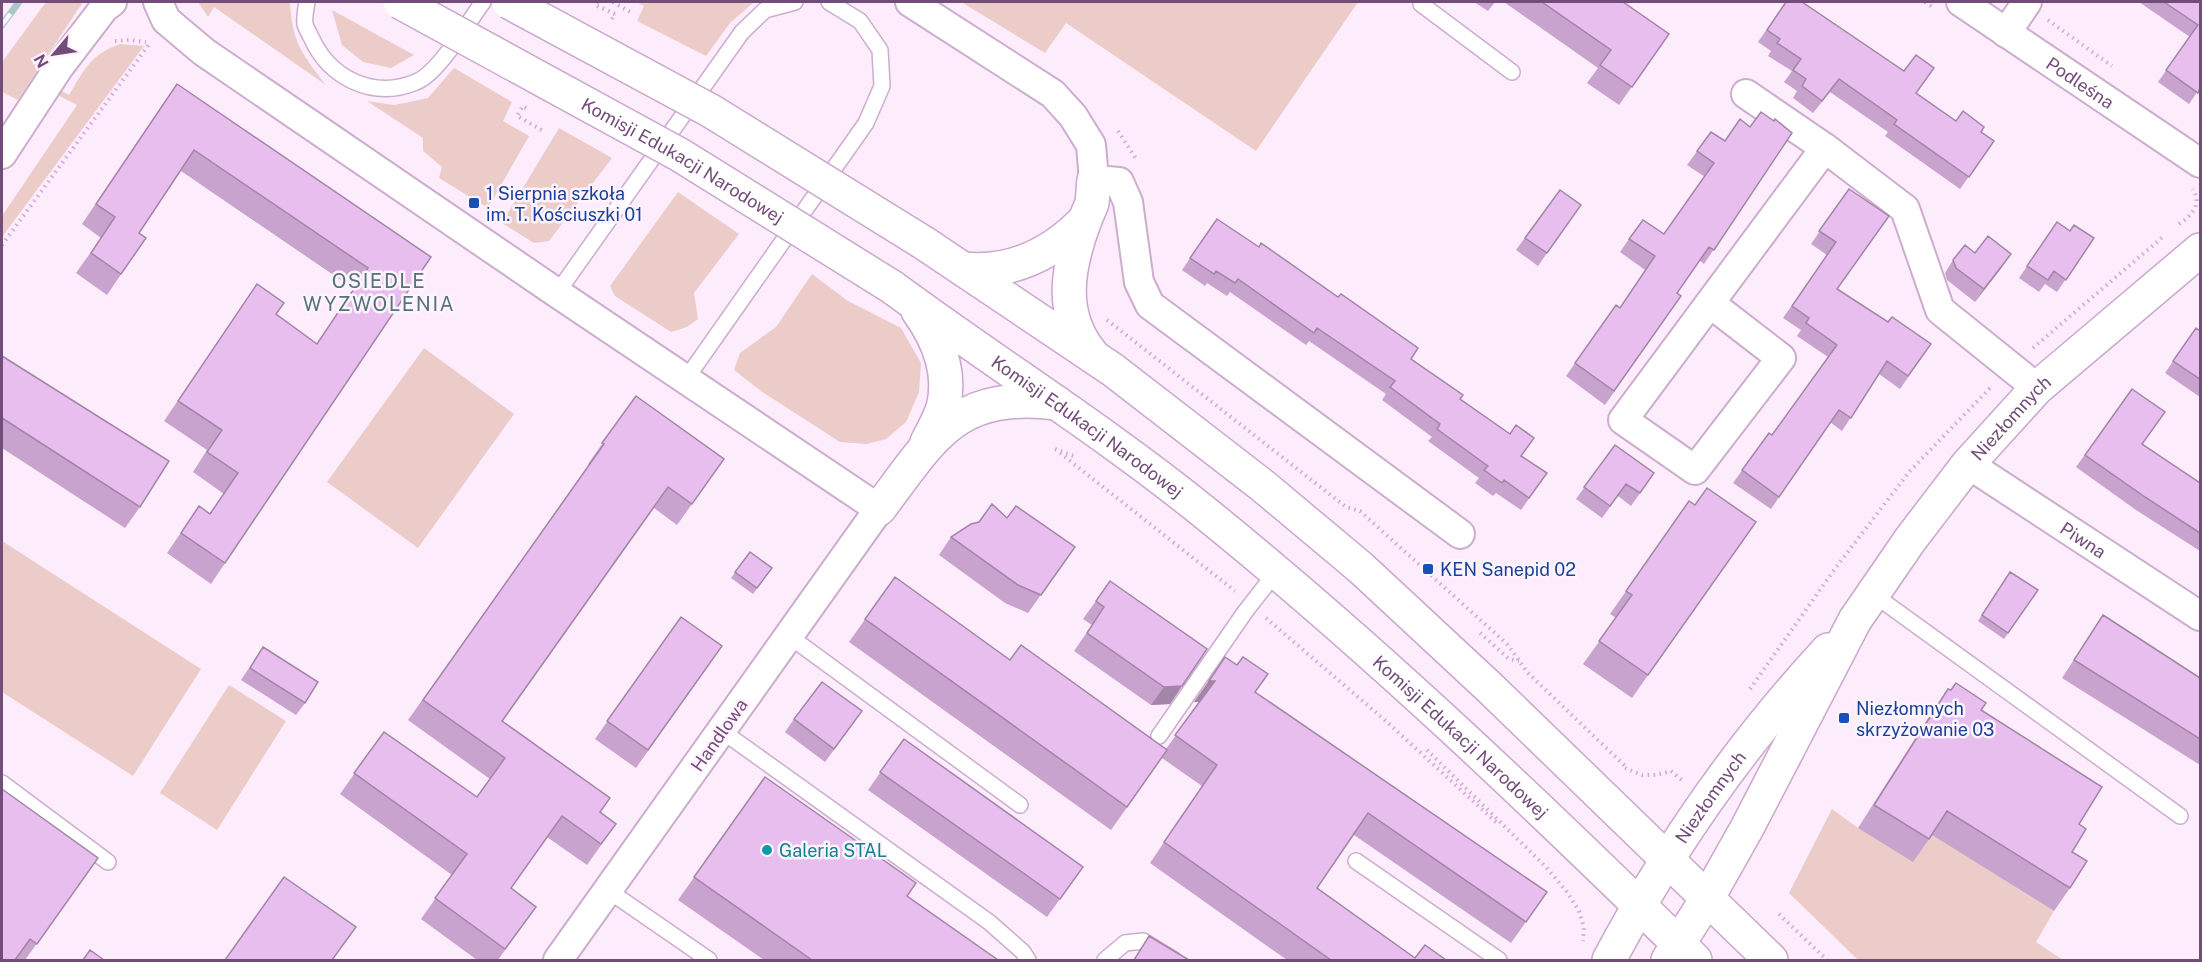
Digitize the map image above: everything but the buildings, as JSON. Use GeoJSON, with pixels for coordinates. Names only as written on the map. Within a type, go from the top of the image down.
{"type":"FeatureCollection","features":[{"type":"Feature","properties":{"kind":"main road","name":"Komisji Edukacji Narodowej"},"geometry":{"type":"LineString","coordinates":[[400,2],[680,155],[901,293],[1058,403],[1203,511],[1342,628],[1545,815],[1638,905],[1680,955]]}},
{"type":"Feature","properties":{"kind":"main road"},"geometry":{"type":"LineString","coordinates":[[509,2],[711,111],[924,243],[1094,357],[1263,486],[1361,568],[1489,687],[1771,960]]}},
{"type":"Feature","properties":{"kind":"main road"},"geometry":{"type":"LineString","coordinates":[[1094,180],[1092,204],[1085,220],[1069,279],[1070,310],[1078,334],[1094,357]]}},
{"type":"Feature","properties":{"kind":"main road"},"geometry":{"type":"LineString","coordinates":[[963,269],[988,269],[1030,260],[1067,239],[1085,220]]}},
{"type":"Feature","properties":{"kind":"main road","name":"Niezłomnych"},"geometry":{"type":"LineString","coordinates":[[1680,955],[1707,898],[1758,808],[1864,607],[1910,540],[1968,464],[2037,388],[2200,250]]}},
{"type":"Feature","properties":{"kind":"main road"},"geometry":{"type":"LineString","coordinates":[[901,293],[934,335],[945,376],[943,407],[924,448]]}},
{"type":"Feature","properties":{"kind":"main road"},"geometry":{"type":"LineString","coordinates":[[879,508],[924,448],[950,423],[988,404],[1020,400],[1058,403]]}},
{"type":"Feature","properties":{"kind":"main road","name":"Niezłomnych"},"geometry":{"type":"LineString","coordinates":[[1595,955],[1638,905],[1666,859],[1792,688],[1864,607]]}},
{"type":"Feature","properties":{"kind":"street"},"geometry":{"type":"LineString","coordinates":[[2,154],[59,67],[104,8],[112,2]]}},
{"type":"Feature","properties":{"kind":"street"},"geometry":{"type":"LineString","coordinates":[[158,2],[166,20],[204,52],[557,293],[879,508]]}},
{"type":"Feature","properties":{"kind":"street"},"geometry":{"type":"LineString","coordinates":[[910,2],[1053,94],[1073,116],[1090,145],[1094,180],[1119,182],[1128,202],[1139,282],[1150,305],[1460,534]]}},
{"type":"Feature","properties":{"kind":"street"},"geometry":{"type":"LineString","coordinates":[[2006,33],[2027,2]]}},
{"type":"Feature","properties":{"kind":"street","name":"Podleśna"},"geometry":{"type":"LineString","coordinates":[[1948,5],[2006,33],[2197,176]]}},
{"type":"Feature","properties":{"kind":"street"},"geometry":{"type":"LineString","coordinates":[[1746,94],[1825,148],[1905,209],[1940,310],[2037,388]]}},
{"type":"Feature","properties":{"kind":"street"},"geometry":{"type":"LineString","coordinates":[[1711,304],[1781,358],[1695,470],[1623,420],[1825,148]]}},
{"type":"Feature","properties":{"kind":"street","name":"Piwna"},"geometry":{"type":"LineString","coordinates":[[1968,464],[2200,616]]}},
{"type":"Feature","properties":{"kind":"street","name":"Handlowa"},"geometry":{"type":"LineString","coordinates":[[558,960],[879,508]]}},
{"type":"Feature","properties":{"kind":"lane"},"geometry":{"type":"LineString","coordinates":[[307,2],[305,24],[318,53],[340,75],[362,85],[386,89],[417,82],[435,69],[483,2]]}},
{"type":"Feature","properties":{"kind":"lane"},"geometry":{"type":"LineString","coordinates":[[557,293],[742,32],[765,10],[795,2]]}},
{"type":"Feature","properties":{"kind":"lane"},"geometry":{"type":"LineString","coordinates":[[686,379],[866,123],[882,86],[880,50],[860,21],[829,2]]}},
{"type":"Feature","properties":{"kind":"lane"},"geometry":{"type":"LineString","coordinates":[[1421,2],[1512,72]]}},
{"type":"Feature","properties":{"kind":"lane"},"geometry":{"type":"LineString","coordinates":[[1159,736],[1276,572]]}},
{"type":"Feature","properties":{"kind":"lane"},"geometry":{"type":"LineString","coordinates":[[1864,607],[2181,816]]}},
{"type":"Feature","properties":{"kind":"lane"},"geometry":{"type":"LineString","coordinates":[[789,636],[1020,805]]}},
{"type":"Feature","properties":{"kind":"lane"},"geometry":{"type":"LineString","coordinates":[[722,731],[989,922],[1023,952],[1028,960]]}},
{"type":"Feature","properties":{"kind":"lane"},"geometry":{"type":"LineString","coordinates":[[2,783],[108,862]]}},
{"type":"Feature","properties":{"kind":"lane"},"geometry":{"type":"LineString","coordinates":[[1356,861],[1498,960]]}},
{"type":"Feature","properties":{"kind":"lane"},"geometry":{"type":"LineString","coordinates":[[609,891],[709,960]]}},
{"type":"Feature","properties":{"kind":"lane"},"geometry":{"type":"LineString","coordinates":[[1105,960],[1125,943],[1143,941],[1174,960]]}},
{"type":"Feature","properties":{"kind":"path"},"geometry":{"type":"LineString","coordinates":[[597,2],[595,4],[615,14],[606,28]]}},
{"type":"Feature","properties":{"kind":"path"},"geometry":{"type":"LineString","coordinates":[[613,2],[630,12]]}},
{"type":"Feature","properties":{"kind":"path"},"geometry":{"type":"LineString","coordinates":[[1925,2],[1948,5]]}},
{"type":"Feature","properties":{"kind":"path"},"geometry":{"type":"LineString","coordinates":[[2,244],[151,44],[129,40],[108,44]]}},
{"type":"Feature","properties":{"kind":"path"},"geometry":{"type":"LineString","coordinates":[[530,111],[523,106],[517,116],[545,132]]}},
{"type":"Feature","properties":{"kind":"path"},"geometry":{"type":"LineString","coordinates":[[1746,695],[1834,570],[1909,472],[2012,367],[2052,330],[2187,218],[2197,207],[2197,176]]}},
{"type":"Feature","properties":{"kind":"path"},"geometry":{"type":"LineString","coordinates":[[1133,341],[1346,507],[1360,511],[1508,645],[1527,672],[1626,767]]}},
{"type":"Feature","properties":{"kind":"path"},"geometry":{"type":"LineString","coordinates":[[1081,458],[1055,449],[1251,604],[1387,722],[1546,867]]}},
{"type":"Feature","properties":{"kind":"path"},"geometry":{"type":"LineString","coordinates":[[1419,742],[1546,867],[1567,892],[1579,911],[1595,955]]}},
{"type":"Feature","properties":{"kind":"path"},"geometry":{"type":"LineString","coordinates":[[1779,914],[1827,960]]}},
{"type":"Feature","properties":{"kind":"shaded area"},"geometry":{"type":"Polygon","coordinates":[[[46,2],[83,2],[18,100],[2,92],[2,62],[46,2]]]}},
{"type":"Feature","properties":{"kind":"shaded area"},"geometry":{"type":"Polygon","coordinates":[[[198,2],[290,2],[296,38],[311,65],[326,85],[214,7],[208,17],[198,2]]]}},
{"type":"Feature","properties":{"kind":"shaded area"},"geometry":{"type":"Polygon","coordinates":[[[636,2],[754,2],[730,23],[706,56],[637,21],[644,6],[636,2]]]}},
{"type":"Feature","properties":{"kind":"shaded area"},"geometry":{"type":"Polygon","coordinates":[[[961,2],[1358,2],[1256,151],[1066,23],[1045,53],[961,2]]]}},
{"type":"Feature","properties":{"kind":"shaded area"},"geometry":{"type":"Polygon","coordinates":[[[332,10],[414,55],[391,68],[363,62],[342,45],[332,10]]]}},
{"type":"Feature","properties":{"kind":"shaded area"},"geometry":{"type":"Polygon","coordinates":[[[120,44],[144,46],[2,237],[2,216],[77,105],[56,94],[58,89],[69,95],[95,58],[120,44]]]}},
{"type":"Feature","properties":{"kind":"shaded area"},"geometry":{"type":"Polygon","coordinates":[[[454,68],[512,102],[503,121],[529,136],[488,208],[439,178],[442,167],[423,151],[423,138],[367,101],[394,105],[428,98],[454,68]]]}},
{"type":"Feature","properties":{"kind":"shaded area"},"geometry":{"type":"Polygon","coordinates":[[[559,128],[612,158],[549,241],[534,243],[502,223],[559,128]]]}},
{"type":"Feature","properties":{"kind":"shaded area"},"geometry":{"type":"Polygon","coordinates":[[[678,192],[739,234],[694,293],[698,319],[687,327],[671,332],[615,296],[610,286],[678,192]]]}},
{"type":"Feature","properties":{"kind":"shaded area"},"geometry":{"type":"Polygon","coordinates":[[[812,274],[848,301],[901,328],[921,363],[919,392],[906,422],[886,439],[867,444],[840,442],[761,391],[734,370],[740,353],[776,327],[812,274]]]}},
{"type":"Feature","properties":{"kind":"shaded area"},"geometry":{"type":"Polygon","coordinates":[[[424,348],[514,414],[418,548],[327,482],[424,348]]]}},
{"type":"Feature","properties":{"kind":"shaded area"},"geometry":{"type":"Polygon","coordinates":[[[2,541],[201,669],[133,776],[2,692],[2,541]]]}},
{"type":"Feature","properties":{"kind":"shaded area"},"geometry":{"type":"Polygon","coordinates":[[[229,685],[286,721],[217,830],[160,793],[229,685]]]}},
{"type":"Feature","properties":{"kind":"shaded area"},"geometry":{"type":"Polygon","coordinates":[[[1832,809],[1858,828],[1931,834],[2054,911],[2036,942],[2063,960],[1858,960],[1789,893],[1832,809]]]}},
{"type":"Feature","properties":{"kind":"railway"},"geometry":{"type":"LineString","coordinates":[[2,25],[19,2]]}},
{"type":"Feature","properties":{"kind":"place","name":"1 Sierpnia szkoła im. T. Kościuszki 01"},"geometry":{"type":"Point","coordinates":[474,203]}},
{"type":"Feature","properties":{"kind":"place","name":"KEN Sanepid 02"},"geometry":{"type":"Point","coordinates":[1428,569]}},
{"type":"Feature","properties":{"kind":"place","name":"Niezłomnych skrzyżowanie 03"},"geometry":{"type":"Point","coordinates":[1844,718]}},
{"type":"Feature","properties":{"kind":"place","name":"Galeria STAL"},"geometry":{"type":"Point","coordinates":[767,850]}},
{"type":"Feature","properties":{"kind":"district","name":"OSIEDLE WYZWOLENIA"},"geometry":{"type":"Point","coordinates":[379,292]}}]}
